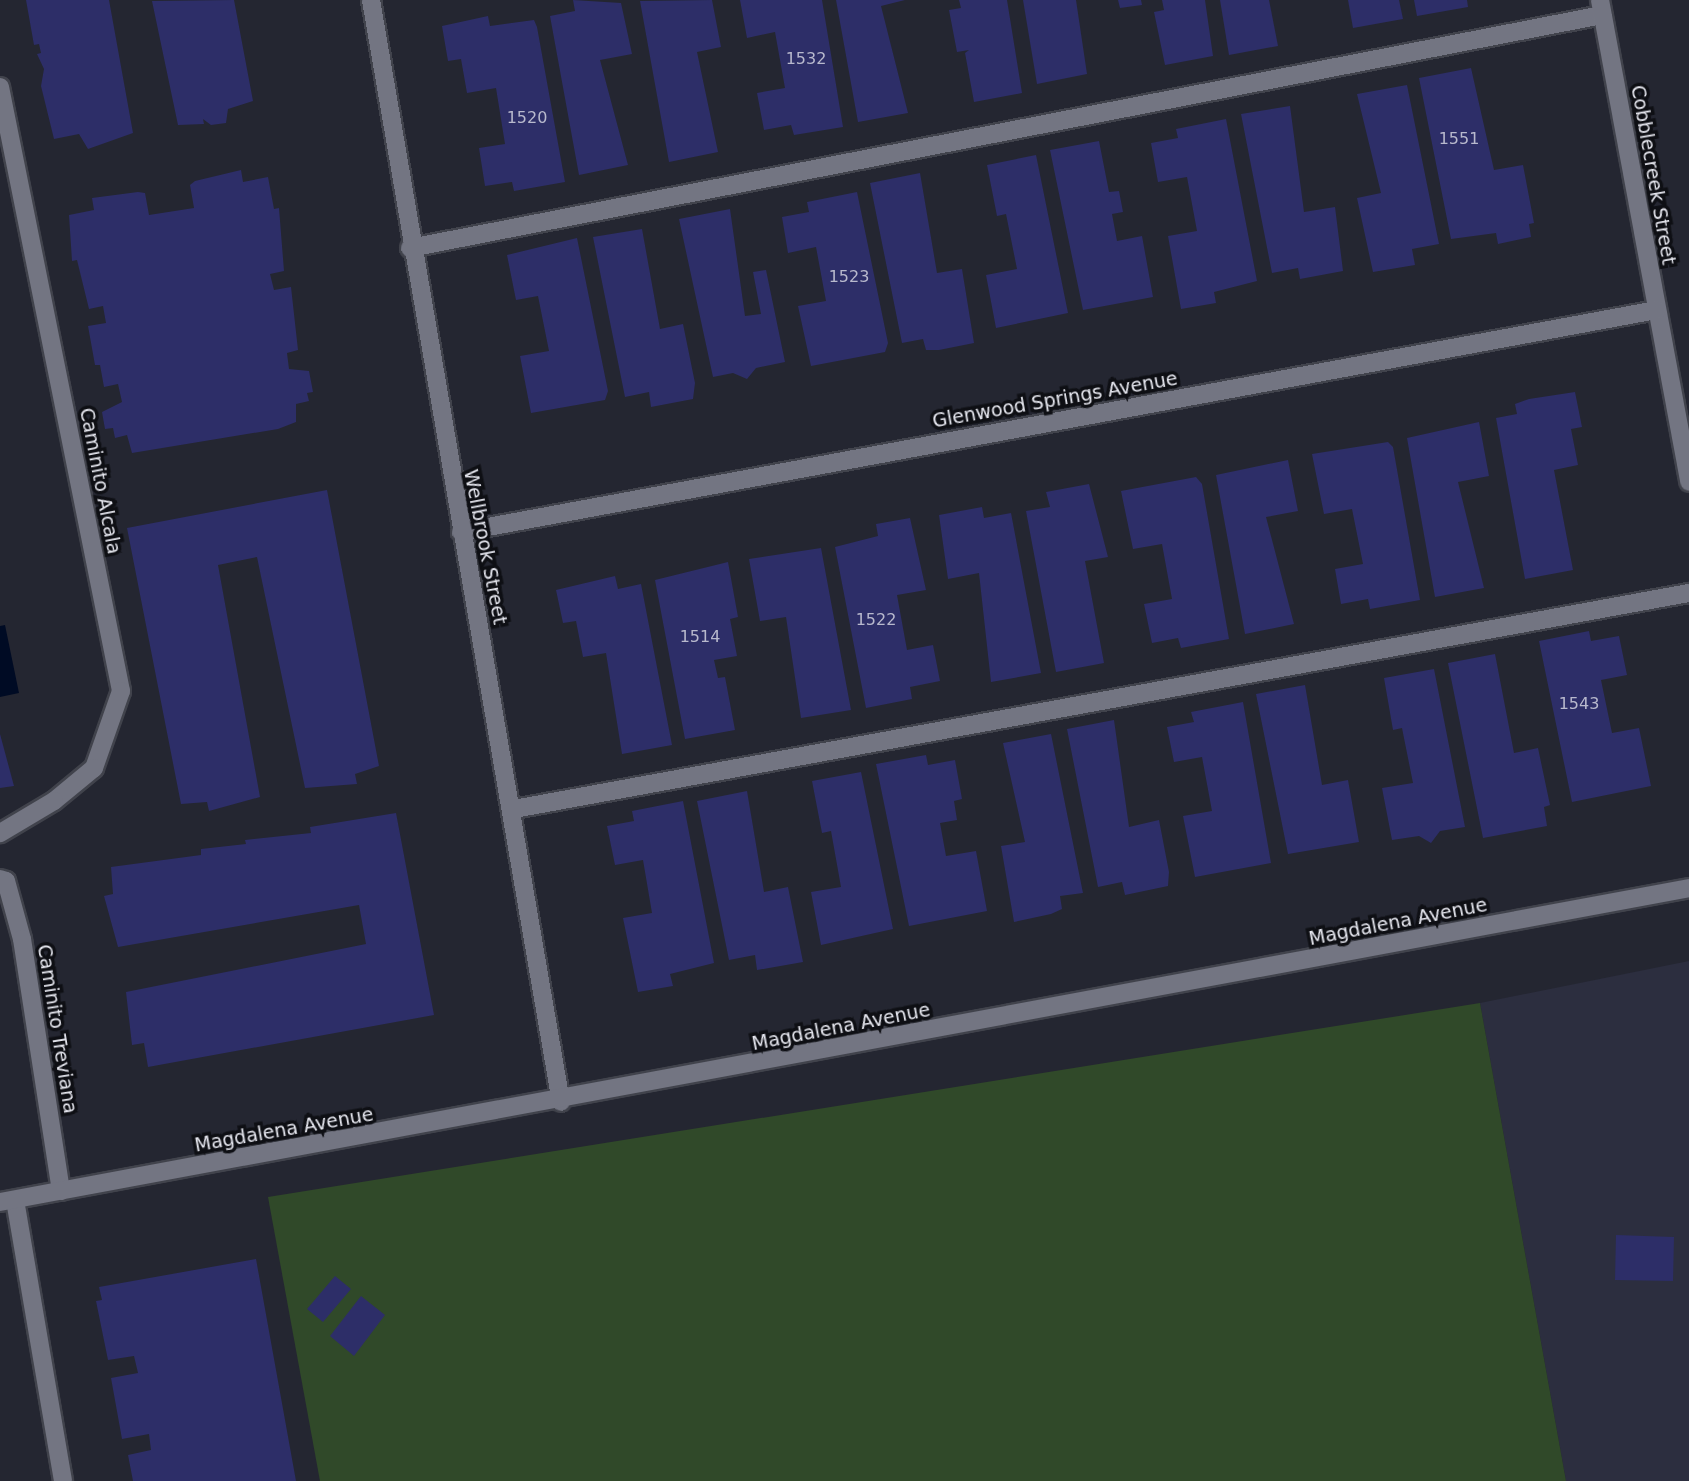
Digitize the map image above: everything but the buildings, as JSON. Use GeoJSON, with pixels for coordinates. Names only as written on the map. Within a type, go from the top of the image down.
{"type":"FeatureCollection","features":[{"type":"Feature","properties":{"kind":"street","name":"Wellbrook Street"},"geometry":{"type":"LineString","coordinates":[[371,0],[410,248],[514,809],[561,1102]]}},
{"type":"Feature","properties":{"kind":"street"},"geometry":{"type":"LineString","coordinates":[[410,248],[1601,8]]}},
{"type":"Feature","properties":{"kind":"street","name":"Cobblecreek Street"},"geometry":{"type":"LineString","coordinates":[[1601,8],[1689,482]]}},
{"type":"Feature","properties":{"kind":"street","name":"Caminito Alcala"},"geometry":{"type":"LineString","coordinates":[[0,87],[121,691],[94,768],[54,801],[0,833]]}},
{"type":"Feature","properties":{"kind":"street","name":"Glenwood Springs Avenue"},"geometry":{"type":"LineString","coordinates":[[461,531],[1657,310]]}},
{"type":"Feature","properties":{"kind":"street"},"geometry":{"type":"LineString","coordinates":[[514,809],[1689,593]]}},
{"type":"Feature","properties":{"kind":"street","name":"Caminito Treviana"},"geometry":{"type":"LineString","coordinates":[[0,879],[6,881],[22,939],[61,1191]]}},
{"type":"Feature","properties":{"kind":"street","name":"Magdalena Avenue"},"geometry":{"type":"LineString","coordinates":[[8,1201],[561,1102],[1689,888]]}},
{"type":"Feature","properties":{"kind":"street"},"geometry":{"type":"LineString","coordinates":[[8,1201],[63,1481]]}},
{"type":"Feature","properties":{"kind":"shaded area"},"geometry":{"type":"Polygon","coordinates":[[[5,625],[19,693],[0,697],[0,626],[5,625]]]}},
{"type":"Feature","properties":{"kind":"shaded area"},"geometry":{"type":"Polygon","coordinates":[[[1689,961],[1689,1481],[1566,1481],[1480,1003],[1689,961]]]}},
{"type":"Feature","properties":{"kind":"green space"},"geometry":{"type":"Polygon","coordinates":[[[1480,1003],[1566,1481],[320,1481],[268,1197],[1480,1003]]]}}]}
